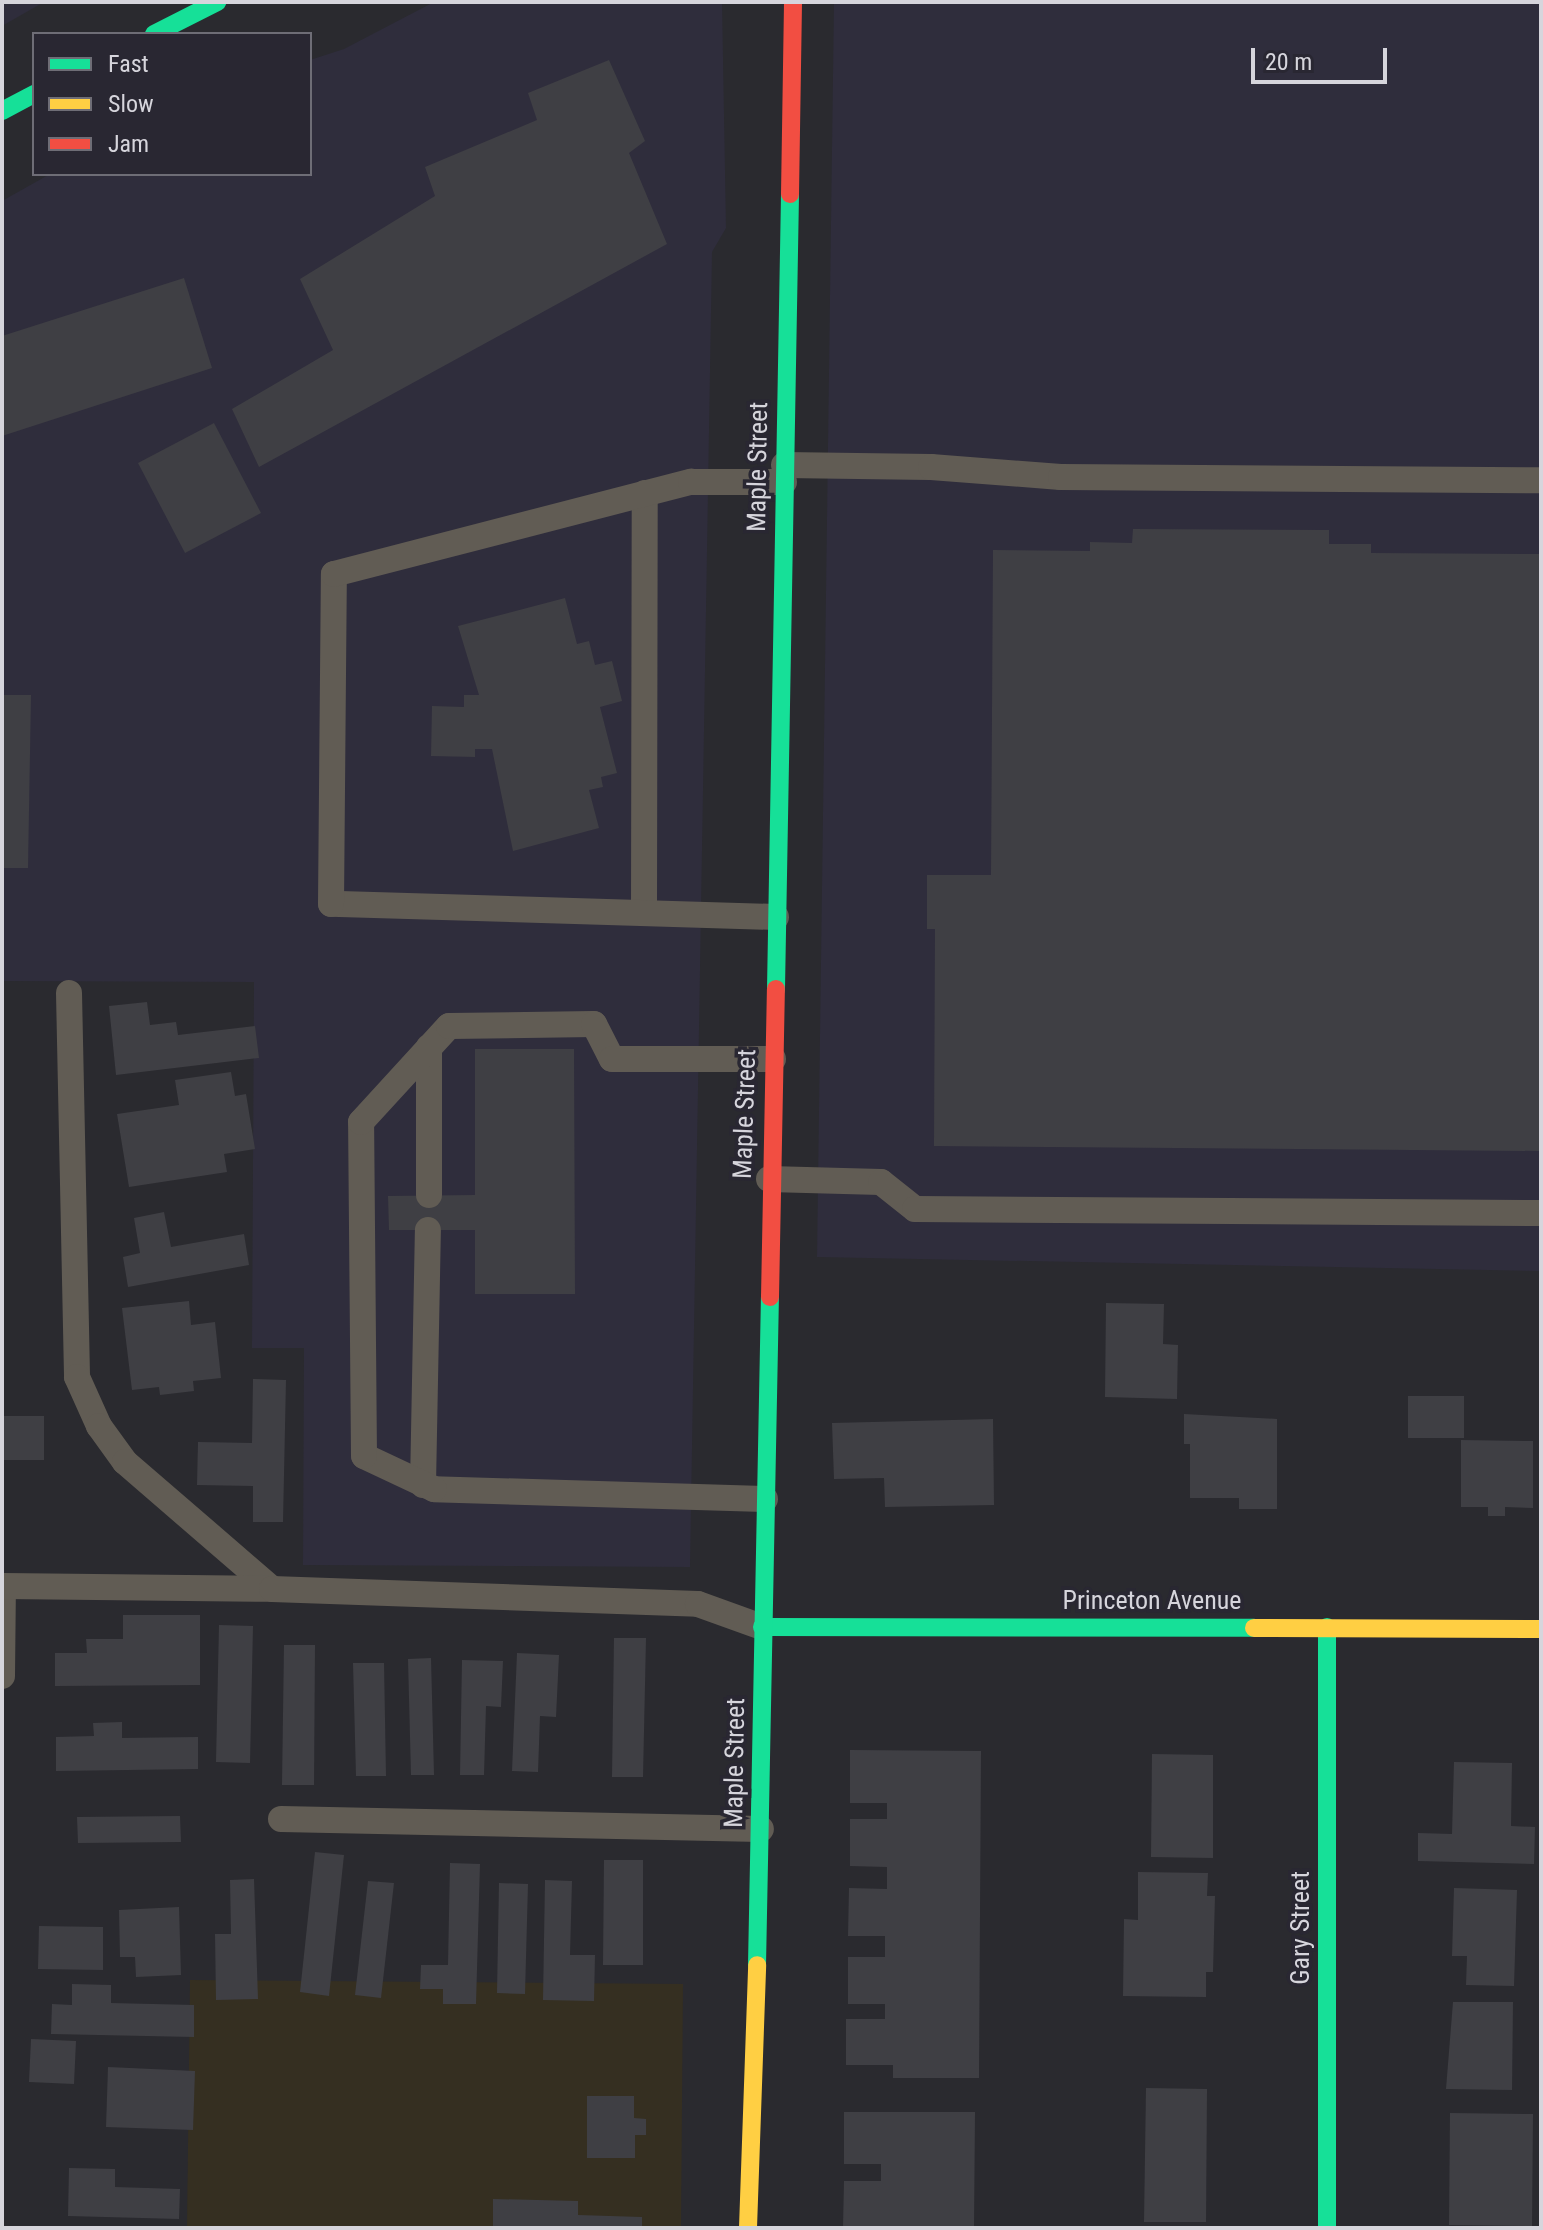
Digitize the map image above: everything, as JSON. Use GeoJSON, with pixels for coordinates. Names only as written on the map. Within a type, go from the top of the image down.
{"type":"FeatureCollection","features":[{"type":"Feature","properties":{"kind":"street","name":"Maple Street"},"geometry":{"type":"LineString","coordinates":[[748,2228],[761,1829],[769,1179],[793,2]]}},
{"type":"Feature","properties":{"kind":"street"},"geometry":{"type":"LineString","coordinates":[[158,32],[213,3]]}},
{"type":"Feature","properties":{"kind":"street"},"geometry":{"type":"LineString","coordinates":[[2,111],[32,95]]}},
{"type":"Feature","properties":{"kind":"street","name":"Princeton Avenue"},"geometry":{"type":"LineString","coordinates":[[762,1627],[1541,1629]]}},
{"type":"Feature","properties":{"kind":"street","name":"Gary Street"},"geometry":{"type":"LineString","coordinates":[[1327,1627],[1327,2228]]}},
{"type":"Feature","properties":{"kind":"lane"},"geometry":{"type":"LineString","coordinates":[[776,917],[331,904],[334,574],[691,482],[784,473],[931,467],[1061,477],[1541,480]]}},
{"type":"Feature","properties":{"kind":"lane"},"geometry":{"type":"LineString","coordinates":[[644,913],[645,493]]}},
{"type":"Feature","properties":{"kind":"lane"},"geometry":{"type":"LineString","coordinates":[[69,993],[77,1377],[99,1426],[125,1462],[272,1589]]}},
{"type":"Feature","properties":{"kind":"lane"},"geometry":{"type":"LineString","coordinates":[[765,1499],[434,1489],[364,1456],[361,1122],[449,1026],[594,1024],[612,1059],[773,1059]]}},
{"type":"Feature","properties":{"kind":"lane"},"geometry":{"type":"LineString","coordinates":[[429,1047],[429,1195]]}},
{"type":"Feature","properties":{"kind":"lane"},"geometry":{"type":"LineString","coordinates":[[769,1179],[881,1182],[915,1209],[1541,1213]]}},
{"type":"Feature","properties":{"kind":"lane"},"geometry":{"type":"LineString","coordinates":[[423,1485],[428,1230]]}},
{"type":"Feature","properties":{"kind":"lane"},"geometry":{"type":"LineString","coordinates":[[2,1676],[3,1586],[272,1589],[698,1604],[762,1627]]}},
{"type":"Feature","properties":{"kind":"lane"},"geometry":{"type":"LineString","coordinates":[[281,1819],[761,1829]]}},
{"type":"Feature","properties":{"kind":"shaded area"},"geometry":{"type":"Polygon","coordinates":[[[2,2],[44,2],[2,26],[2,2]]]}},
{"type":"Feature","properties":{"kind":"shaded area"},"geometry":{"type":"Polygon","coordinates":[[[434,2],[722,2],[726,228],[712,252],[690,1567],[303,1565],[304,1348],[252,1348],[254,982],[2,981],[2,201],[46,176],[312,176],[312,59],[344,49],[434,2]]]}},
{"type":"Feature","properties":{"kind":"shaded area"},"geometry":{"type":"Polygon","coordinates":[[[834,2],[1541,2],[1541,1271],[817,1257],[834,2]]]}},
{"type":"Feature","properties":{"kind":"shaded area"},"geometry":{"type":"Polygon","coordinates":[[[190,1980],[683,1984],[681,2228],[187,2228],[190,1980]]]}},
{"type":"Feature","properties":{"kind":"building"},"geometry":{"type":"Polygon","coordinates":[[[609,60],[645,141],[629,153],[667,244],[259,467],[232,409],[333,350],[300,279],[435,196],[425,167],[537,120],[528,93],[609,60]]]}},
{"type":"Feature","properties":{"kind":"building"},"geometry":{"type":"Polygon","coordinates":[[[184,278],[212,368],[2,436],[2,336],[184,278]]]}},
{"type":"Feature","properties":{"kind":"building"},"geometry":{"type":"Polygon","coordinates":[[[214,423],[261,513],[185,553],[138,463],[214,423]]]}},
{"type":"Feature","properties":{"kind":"building"},"geometry":{"type":"Polygon","coordinates":[[[1133,529],[1329,530],[1329,544],[1371,544],[1371,553],[1541,554],[1541,1151],[934,1146],[935,929],[927,929],[927,875],[991,875],[993,550],[1090,551],[1090,542],[1132,543],[1133,529]]]}},
{"type":"Feature","properties":{"kind":"building"},"geometry":{"type":"Polygon","coordinates":[[[565,598],[577,644],[589,641],[595,665],[612,661],[622,701],[600,707],[617,773],[601,777],[603,787],[589,790],[599,828],[513,851],[492,749],[475,749],[475,757],[431,756],[432,706],[464,707],[464,695],[479,695],[458,626],[565,598]]]}},
{"type":"Feature","properties":{"kind":"building"},"geometry":{"type":"Polygon","coordinates":[[[2,695],[31,695],[28,868],[2,868],[2,695]]]}},
{"type":"Feature","properties":{"kind":"building"},"geometry":{"type":"Polygon","coordinates":[[[147,1002],[150,1025],[176,1022],[178,1035],[255,1026],[259,1058],[116,1075],[109,1006],[147,1002]]]}},
{"type":"Feature","properties":{"kind":"building"},"geometry":{"type":"Polygon","coordinates":[[[475,1049],[574,1049],[575,1294],[475,1294],[475,1230],[389,1230],[388,1196],[475,1195],[475,1049]]]}},
{"type":"Feature","properties":{"kind":"building"},"geometry":{"type":"Polygon","coordinates":[[[231,1072],[235,1096],[246,1094],[255,1149],[224,1154],[227,1172],[129,1187],[117,1114],[179,1105],[175,1080],[231,1072]]]}},
{"type":"Feature","properties":{"kind":"building"},"geometry":{"type":"Polygon","coordinates":[[[164,1212],[171,1247],[244,1234],[249,1265],[128,1287],[123,1257],[140,1253],[134,1218],[164,1212]]]}},
{"type":"Feature","properties":{"kind":"building"},"geometry":{"type":"Polygon","coordinates":[[[189,1301],[191,1325],[215,1322],[221,1378],[193,1381],[194,1391],[160,1395],[159,1387],[132,1390],[122,1308],[189,1301]]]}},
{"type":"Feature","properties":{"kind":"building"},"geometry":{"type":"Polygon","coordinates":[[[1106,1303],[1164,1304],[1163,1344],[1178,1345],[1177,1399],[1105,1397],[1106,1303]]]}},
{"type":"Feature","properties":{"kind":"building"},"geometry":{"type":"Polygon","coordinates":[[[253,1379],[286,1380],[283,1522],[253,1522],[253,1486],[197,1485],[198,1442],[252,1443],[253,1379]]]}},
{"type":"Feature","properties":{"kind":"building"},"geometry":{"type":"Polygon","coordinates":[[[1408,1396],[1464,1396],[1464,1438],[1408,1438],[1408,1396]]]}},
{"type":"Feature","properties":{"kind":"building"},"geometry":{"type":"Polygon","coordinates":[[[1184,1414],[1277,1419],[1277,1509],[1239,1509],[1239,1498],[1190,1498],[1190,1444],[1184,1444],[1184,1414]]]}},
{"type":"Feature","properties":{"kind":"building"},"geometry":{"type":"Polygon","coordinates":[[[2,1416],[44,1416],[44,1460],[2,1460],[2,1416]]]}},
{"type":"Feature","properties":{"kind":"building"},"geometry":{"type":"Polygon","coordinates":[[[993,1419],[994,1505],[885,1507],[884,1478],[834,1479],[832,1423],[993,1419]]]}},
{"type":"Feature","properties":{"kind":"building"},"geometry":{"type":"Polygon","coordinates":[[[1461,1440],[1533,1441],[1533,1508],[1505,1507],[1505,1516],[1488,1516],[1488,1507],[1461,1507],[1461,1440]]]}},
{"type":"Feature","properties":{"kind":"building"},"geometry":{"type":"Polygon","coordinates":[[[123,1615],[200,1615],[200,1685],[55,1686],[55,1653],[87,1653],[86,1639],[123,1639],[123,1615]]]}},
{"type":"Feature","properties":{"kind":"building"},"geometry":{"type":"Polygon","coordinates":[[[219,1625],[253,1626],[250,1763],[216,1762],[219,1625]]]}},
{"type":"Feature","properties":{"kind":"building"},"geometry":{"type":"Polygon","coordinates":[[[614,1638],[646,1638],[643,1777],[612,1777],[614,1638]]]}},
{"type":"Feature","properties":{"kind":"building"},"geometry":{"type":"Polygon","coordinates":[[[284,1645],[315,1645],[314,1785],[282,1785],[284,1645]]]}},
{"type":"Feature","properties":{"kind":"building"},"geometry":{"type":"Polygon","coordinates":[[[517,1653],[559,1655],[556,1717],[540,1716],[538,1772],[512,1771],[517,1653]]]}},
{"type":"Feature","properties":{"kind":"building"},"geometry":{"type":"Polygon","coordinates":[[[431,1658],[434,1775],[411,1775],[408,1659],[431,1658]]]}},
{"type":"Feature","properties":{"kind":"building"},"geometry":{"type":"Polygon","coordinates":[[[462,1660],[503,1661],[501,1707],[486,1706],[484,1775],[460,1775],[462,1660]]]}},
{"type":"Feature","properties":{"kind":"building"},"geometry":{"type":"Polygon","coordinates":[[[353,1663],[384,1663],[386,1776],[356,1776],[353,1663]]]}},
{"type":"Feature","properties":{"kind":"building"},"geometry":{"type":"Polygon","coordinates":[[[122,1722],[122,1738],[198,1737],[198,1769],[56,1771],[56,1737],[94,1736],[93,1723],[122,1722]]]}},
{"type":"Feature","properties":{"kind":"building"},"geometry":{"type":"Polygon","coordinates":[[[850,1750],[981,1751],[979,2078],[893,2078],[893,2065],[846,2065],[846,2019],[885,2019],[885,2004],[848,2004],[848,1957],[885,1957],[885,1936],[848,1936],[849,1888],[887,1889],[887,1867],[850,1866],[850,1819],[887,1819],[887,1803],[850,1803],[850,1750]]]}},
{"type":"Feature","properties":{"kind":"building"},"geometry":{"type":"Polygon","coordinates":[[[1152,1754],[1213,1755],[1213,1858],[1151,1857],[1152,1754]]]}},
{"type":"Feature","properties":{"kind":"building"},"geometry":{"type":"Polygon","coordinates":[[[1454,1762],[1512,1763],[1511,1826],[1535,1827],[1534,1864],[1418,1861],[1418,1833],[1452,1834],[1454,1762]]]}},
{"type":"Feature","properties":{"kind":"building"},"geometry":{"type":"Polygon","coordinates":[[[180,1816],[181,1842],[78,1843],[77,1817],[180,1816]]]}},
{"type":"Feature","properties":{"kind":"building"},"geometry":{"type":"Polygon","coordinates":[[[315,1852],[344,1855],[329,1996],[300,1992],[315,1852]]]}},
{"type":"Feature","properties":{"kind":"building"},"geometry":{"type":"Polygon","coordinates":[[[604,1860],[643,1860],[643,1965],[603,1965],[604,1860]]]}},
{"type":"Feature","properties":{"kind":"building"},"geometry":{"type":"Polygon","coordinates":[[[450,1863],[480,1864],[476,2004],[443,2004],[443,1989],[420,1989],[421,1965],[448,1965],[450,1863]]]}},
{"type":"Feature","properties":{"kind":"building"},"geometry":{"type":"Polygon","coordinates":[[[1138,1872],[1208,1873],[1207,1896],[1215,1896],[1213,1972],[1206,1972],[1206,1997],[1123,1996],[1124,1919],[1138,1920],[1138,1872]]]}},
{"type":"Feature","properties":{"kind":"building"},"geometry":{"type":"Polygon","coordinates":[[[254,1879],[258,1999],[216,2000],[215,1934],[231,1934],[230,1880],[254,1879]]]}},
{"type":"Feature","properties":{"kind":"building"},"geometry":{"type":"Polygon","coordinates":[[[545,1880],[572,1881],[570,1955],[595,1955],[594,2001],[543,2000],[545,1880]]]}},
{"type":"Feature","properties":{"kind":"building"},"geometry":{"type":"Polygon","coordinates":[[[368,1881],[394,1883],[381,1998],[355,1995],[368,1881]]]}},
{"type":"Feature","properties":{"kind":"building"},"geometry":{"type":"Polygon","coordinates":[[[499,1883],[528,1884],[525,1994],[497,1993],[499,1883]]]}},
{"type":"Feature","properties":{"kind":"building"},"geometry":{"type":"Polygon","coordinates":[[[1454,1888],[1517,1890],[1514,1986],[1466,1985],[1467,1956],[1452,1956],[1454,1888]]]}},
{"type":"Feature","properties":{"kind":"building"},"geometry":{"type":"Polygon","coordinates":[[[179,1907],[181,1975],[136,1977],[135,1957],[120,1957],[119,1910],[179,1907]]]}},
{"type":"Feature","properties":{"kind":"building"},"geometry":{"type":"Polygon","coordinates":[[[39,1926],[103,1927],[103,1970],[38,1969],[39,1926]]]}},
{"type":"Feature","properties":{"kind":"building"},"geometry":{"type":"Polygon","coordinates":[[[72,1984],[111,1985],[111,2003],[194,2005],[194,2037],[51,2034],[52,2004],[72,2005],[72,1984]]]}},
{"type":"Feature","properties":{"kind":"building"},"geometry":{"type":"Polygon","coordinates":[[[1453,2002],[1513,2002],[1512,2090],[1446,2089],[1453,2002]]]}},
{"type":"Feature","properties":{"kind":"building"},"geometry":{"type":"Polygon","coordinates":[[[31,2039],[76,2041],[74,2084],[29,2082],[31,2039]]]}},
{"type":"Feature","properties":{"kind":"building"},"geometry":{"type":"Polygon","coordinates":[[[108,2067],[195,2071],[193,2130],[106,2127],[108,2067]]]}},
{"type":"Feature","properties":{"kind":"building"},"geometry":{"type":"Polygon","coordinates":[[[1146,2088],[1207,2089],[1206,2222],[1144,2222],[1146,2088]]]}},
{"type":"Feature","properties":{"kind":"building"},"geometry":{"type":"Polygon","coordinates":[[[587,2096],[634,2096],[634,2118],[646,2119],[646,2135],[635,2135],[635,2158],[587,2158],[587,2096]]]}},
{"type":"Feature","properties":{"kind":"building"},"geometry":{"type":"Polygon","coordinates":[[[844,2112],[975,2112],[974,2228],[843,2227],[844,2181],[881,2181],[881,2164],[844,2164],[844,2112]]]}},
{"type":"Feature","properties":{"kind":"building"},"geometry":{"type":"Polygon","coordinates":[[[1450,2113],[1533,2114],[1532,2226],[1449,2225],[1450,2113]]]}},
{"type":"Feature","properties":{"kind":"building"},"geometry":{"type":"Polygon","coordinates":[[[69,2168],[115,2169],[115,2187],[180,2189],[179,2219],[68,2216],[69,2168]]]}},
{"type":"Feature","properties":{"kind":"building"},"geometry":{"type":"Polygon","coordinates":[[[493,2199],[578,2201],[578,2215],[642,2217],[642,2228],[493,2228],[493,2199]]]}},
{"type":"Feature","properties":{"kind":"traffic: fast"},"geometry":{"type":"LineString","coordinates":[[158,32],[217,2]]}},
{"type":"Feature","properties":{"kind":"traffic: fast"},"geometry":{"type":"LineString","coordinates":[[2,111],[32,95]]}},
{"type":"Feature","properties":{"kind":"traffic: fast"},"geometry":{"type":"LineString","coordinates":[[776,989],[790,194]]}},
{"type":"Feature","properties":{"kind":"traffic: fast"},"geometry":{"type":"LineString","coordinates":[[757,1965],[770,1297]]}},
{"type":"Feature","properties":{"kind":"traffic: fast"},"geometry":{"type":"LineString","coordinates":[[762,1627],[1254,1628]]}},
{"type":"Feature","properties":{"kind":"traffic: fast"},"geometry":{"type":"LineString","coordinates":[[1327,1627],[1327,2228]]}},
{"type":"Feature","properties":{"kind":"traffic: slow"},"geometry":{"type":"LineString","coordinates":[[1254,1628],[1541,1629]]}},
{"type":"Feature","properties":{"kind":"traffic: slow"},"geometry":{"type":"LineString","coordinates":[[748,2228],[757,1965]]}},
{"type":"Feature","properties":{"kind":"traffic: jam"},"geometry":{"type":"LineString","coordinates":[[790,194],[793,2]]}},
{"type":"Feature","properties":{"kind":"traffic: jam"},"geometry":{"type":"LineString","coordinates":[[770,1297],[776,989]]}}]}
